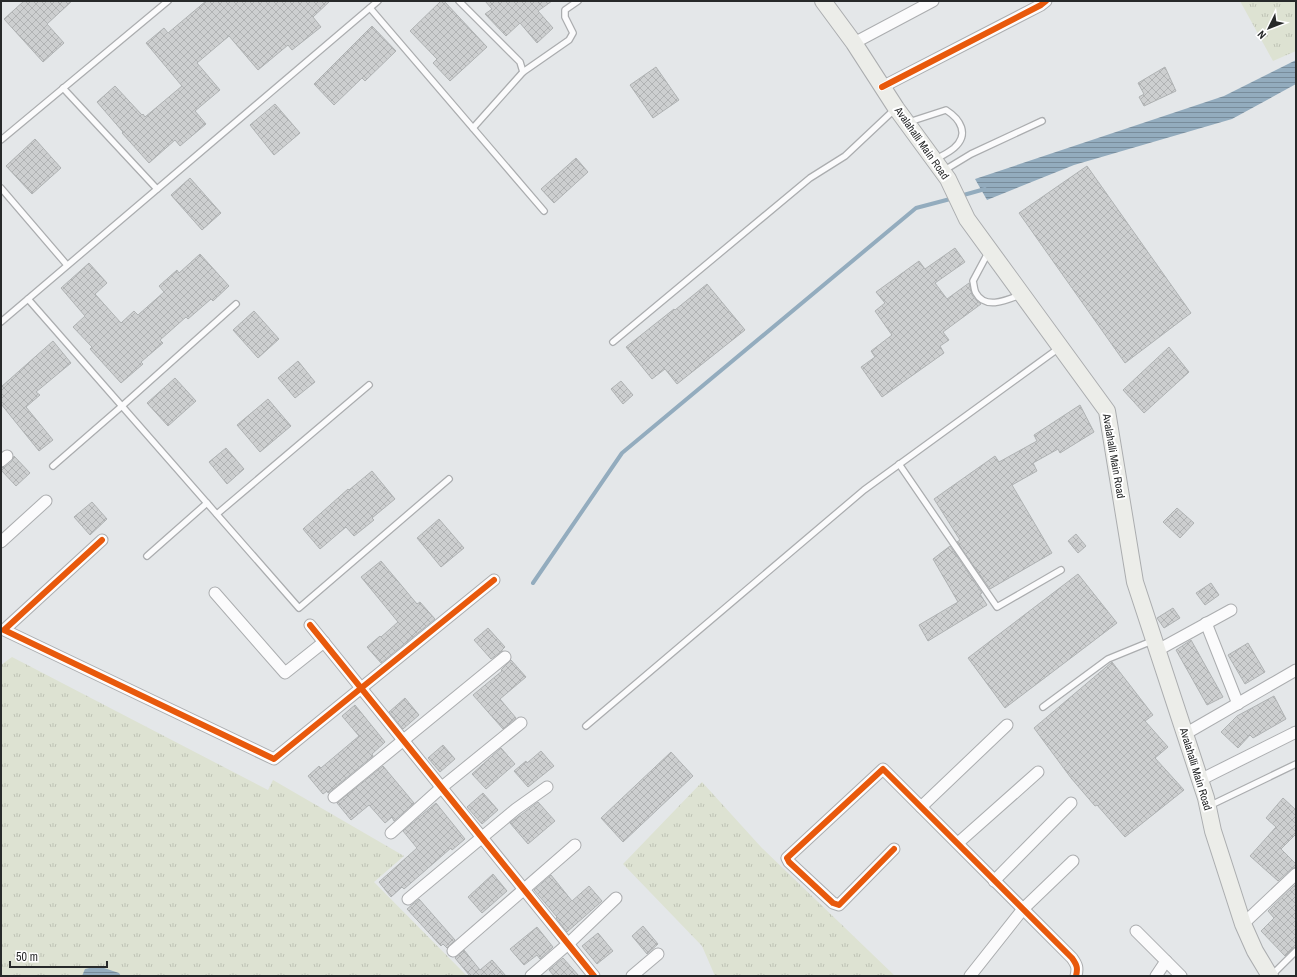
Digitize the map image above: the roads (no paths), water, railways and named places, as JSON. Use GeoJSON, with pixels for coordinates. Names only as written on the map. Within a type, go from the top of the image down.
{"type":"FeatureCollection","features":[{"type":"Feature","properties":{"kind":"main road","name":"Avalahalli Main Road"},"geometry":{"type":"LineString","coordinates":[[823,1],[854,43],[896,108],[942,170],[967,219],[1107,411],[1135,582],[1209,807],[1213,831],[1243,924],[1255,951],[1271,976]]}},
{"type":"Feature","properties":{"kind":"street"},"geometry":{"type":"LineString","coordinates":[[854,43],[933,1]]}},
{"type":"Feature","properties":{"kind":"street"},"geometry":{"type":"LineString","coordinates":[[882,86],[1041,5],[1046,1]]}},
{"type":"Feature","properties":{"kind":"street"},"geometry":{"type":"LineString","coordinates":[[1,542],[46,501]]}},
{"type":"Feature","properties":{"kind":"street"},"geometry":{"type":"LineString","coordinates":[[102,540],[3,628],[274,759],[494,580]]}},
{"type":"Feature","properties":{"kind":"street"},"geometry":{"type":"LineString","coordinates":[[215,593],[285,673],[324,642]]}},
{"type":"Feature","properties":{"kind":"street"},"geometry":{"type":"LineString","coordinates":[[1156,645],[1206,623],[1231,610]]}},
{"type":"Feature","properties":{"kind":"street"},"geometry":{"type":"LineString","coordinates":[[1206,623],[1238,704]]}},
{"type":"Feature","properties":{"kind":"street"},"geometry":{"type":"LineString","coordinates":[[310,625],[594,976]]}},
{"type":"Feature","properties":{"kind":"street"},"geometry":{"type":"LineString","coordinates":[[334,797],[505,657]]}},
{"type":"Feature","properties":{"kind":"street"},"geometry":{"type":"LineString","coordinates":[[1185,734],[1296,670]]}},
{"type":"Feature","properties":{"kind":"street"},"geometry":{"type":"LineString","coordinates":[[391,833],[442,787],[521,723]]}},
{"type":"Feature","properties":{"kind":"street"},"geometry":{"type":"LineString","coordinates":[[921,807],[1006,725]]}},
{"type":"Feature","properties":{"kind":"street"},"geometry":{"type":"LineString","coordinates":[[1200,780],[1296,732]]}},
{"type":"Feature","properties":{"kind":"street"},"geometry":{"type":"LineString","coordinates":[[894,849],[839,905],[833,903],[789,862],[787,858],[883,769],[1072,958],[1077,964],[1078,969],[1076,976]]}},
{"type":"Feature","properties":{"kind":"street"},"geometry":{"type":"LineString","coordinates":[[958,843],[1038,772]]}},
{"type":"Feature","properties":{"kind":"street"},"geometry":{"type":"LineString","coordinates":[[408,900],[516,809],[547,787]]}},
{"type":"Feature","properties":{"kind":"street"},"geometry":{"type":"LineString","coordinates":[[994,881],[1072,803]]}},
{"type":"Feature","properties":{"kind":"street"},"geometry":{"type":"LineString","coordinates":[[453,951],[575,845]]}},
{"type":"Feature","properties":{"kind":"street"},"geometry":{"type":"LineString","coordinates":[[970,976],[1023,910],[1073,861]]}},
{"type":"Feature","properties":{"kind":"street"},"geometry":{"type":"LineString","coordinates":[[1243,924],[1296,874]]}},
{"type":"Feature","properties":{"kind":"street"},"geometry":{"type":"LineString","coordinates":[[531,976],[568,944],[616,898]]}},
{"type":"Feature","properties":{"kind":"street"},"geometry":{"type":"LineString","coordinates":[[1136,931],[1181,976]]}},
{"type":"Feature","properties":{"kind":"street"},"geometry":{"type":"LineString","coordinates":[[632,976],[658,954]]}},
{"type":"Feature","properties":{"kind":"street"},"geometry":{"type":"LineString","coordinates":[[1156,976],[1166,961]]}},
{"type":"Feature","properties":{"kind":"lane"},"geometry":{"type":"LineString","coordinates":[[1,140],[168,1]]}},
{"type":"Feature","properties":{"kind":"lane"},"geometry":{"type":"LineString","coordinates":[[1,322],[378,1]]}},
{"type":"Feature","properties":{"kind":"lane"},"geometry":{"type":"LineString","coordinates":[[459,1],[520,62],[523,72]]}},
{"type":"Feature","properties":{"kind":"lane"},"geometry":{"type":"LineString","coordinates":[[473,128],[523,72],[569,40],[573,33],[565,17],[565,10],[578,1]]}},
{"type":"Feature","properties":{"kind":"lane"},"geometry":{"type":"LineString","coordinates":[[370,8],[544,211]]}},
{"type":"Feature","properties":{"kind":"lane"},"geometry":{"type":"LineString","coordinates":[[63,88],[157,189]]}},
{"type":"Feature","properties":{"kind":"lane"},"geometry":{"type":"LineString","coordinates":[[613,342],[810,178],[846,156],[896,108]]}},
{"type":"Feature","properties":{"kind":"lane"},"geometry":{"type":"LineString","coordinates":[[908,123],[946,110],[954,115],[962,126],[962,137],[942,170]]}},
{"type":"Feature","properties":{"kind":"lane"},"geometry":{"type":"LineString","coordinates":[[942,170],[971,154],[1042,121]]}},
{"type":"Feature","properties":{"kind":"lane"},"geometry":{"type":"LineString","coordinates":[[1,188],[67,265]]}},
{"type":"Feature","properties":{"kind":"lane"},"geometry":{"type":"LineString","coordinates":[[990,250],[973,281],[976,293],[983,301],[994,303],[1022,295]]}},
{"type":"Feature","properties":{"kind":"lane"},"geometry":{"type":"LineString","coordinates":[[28,299],[299,608],[450,479]]}},
{"type":"Feature","properties":{"kind":"lane"},"geometry":{"type":"LineString","coordinates":[[53,466],[236,304]]}},
{"type":"Feature","properties":{"kind":"lane"},"geometry":{"type":"LineString","coordinates":[[586,726],[858,495],[1061,347]]}},
{"type":"Feature","properties":{"kind":"lane"},"geometry":{"type":"LineString","coordinates":[[217,514],[369,385]]}},
{"type":"Feature","properties":{"kind":"lane"},"geometry":{"type":"LineString","coordinates":[[900,464],[997,607],[1061,570]]}},
{"type":"Feature","properties":{"kind":"lane"},"geometry":{"type":"LineString","coordinates":[[147,556],[208,503]]}},
{"type":"Feature","properties":{"kind":"lane"},"geometry":{"type":"LineString","coordinates":[[1043,707],[1108,659],[1156,645]]}},
{"type":"Feature","properties":{"kind":"lane"},"geometry":{"type":"LineString","coordinates":[[1209,807],[1296,764]]}},
{"type":"Feature","properties":{"kind":"lane"},"geometry":{"type":"LineString","coordinates":[[1271,976],[1296,951]]}},
{"type":"Feature","properties":{"kind":"water"},"geometry":{"type":"Polygon","coordinates":[[[1296,60],[1296,84],[1232,119],[1074,165],[987,200],[975,179],[1224,96],[1296,60]]]}},
{"type":"Feature","properties":{"kind":"water"},"geometry":{"type":"Polygon","coordinates":[[[98,966],[119,973],[121,976],[82,976],[85,969],[98,966]]]}},
{"type":"Feature","properties":{"kind":"waterway"},"geometry":{"type":"LineString","coordinates":[[960,196],[985,189]]}},
{"type":"Feature","properties":{"kind":"waterway"},"geometry":{"type":"LineString","coordinates":[[533,583],[622,453],[916,208],[954,198]]}}]}
